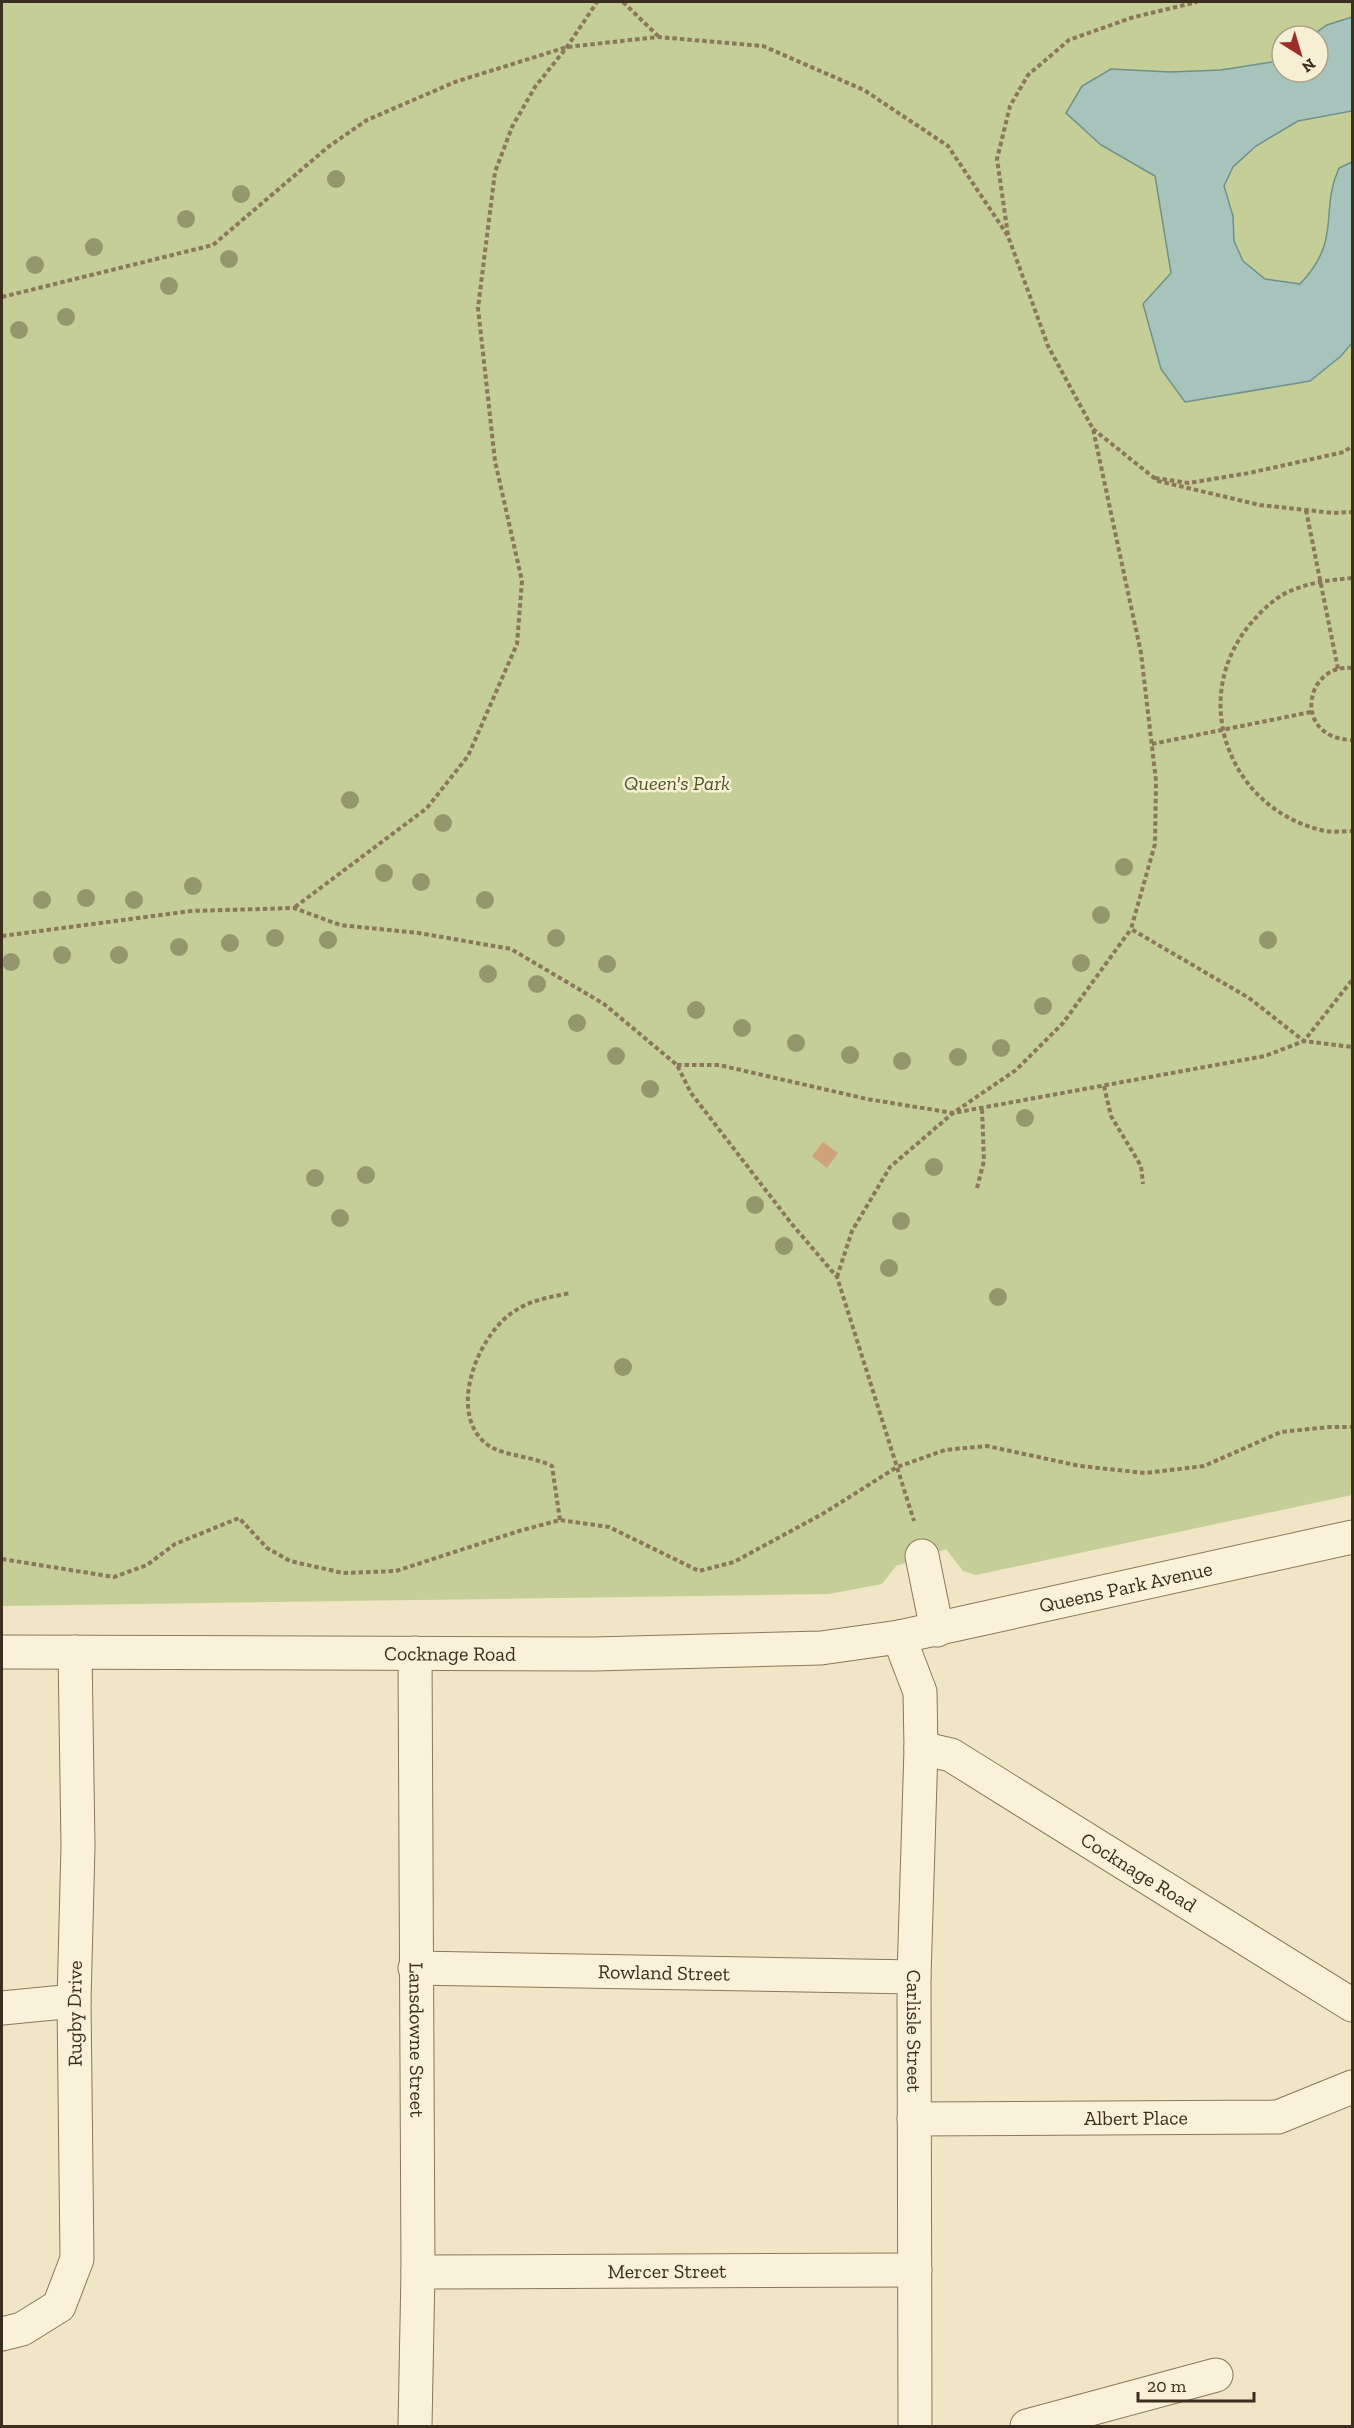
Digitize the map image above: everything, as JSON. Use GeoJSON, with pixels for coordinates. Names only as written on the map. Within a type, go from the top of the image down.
{"type":"FeatureCollection","features":[{"type":"Feature","properties":{"kind":"street","name":"Queens Park Avenue"},"geometry":{"type":"LineString","coordinates":[[900,1637],[1353,1538]]}},
{"type":"Feature","properties":{"kind":"street"},"geometry":{"type":"LineString","coordinates":[[922,1556],[937,1630]]}},
{"type":"Feature","properties":{"kind":"street","name":"Cocknage Road"},"geometry":{"type":"LineString","coordinates":[[2,1652],[594,1653],[821,1648],[900,1637]]}},
{"type":"Feature","properties":{"kind":"street","name":"Carlisle Street"},"geometry":{"type":"LineString","coordinates":[[900,1637],[920,1692],[921,1748],[914,1977],[915,2427]]}},
{"type":"Feature","properties":{"kind":"street","name":"Rugby Drive"},"geometry":{"type":"LineString","coordinates":[[2,2334],[22,2329],[59,2306],[77,2259],[74,2001],[78,1846],[75,1652]]}},
{"type":"Feature","properties":{"kind":"street","name":"Lansdowne Street"},"geometry":{"type":"LineString","coordinates":[[415,1653],[418,2272],[415,2427]]}},
{"type":"Feature","properties":{"kind":"street","name":"Cocknage Road"},"geometry":{"type":"LineString","coordinates":[[921,1748],[951,1755],[1353,2005]]}},
{"type":"Feature","properties":{"kind":"street","name":"Rowland Street"},"geometry":{"type":"LineString","coordinates":[[415,1968],[914,1977]]}},
{"type":"Feature","properties":{"kind":"street"},"geometry":{"type":"LineString","coordinates":[[2,2008],[74,2001]]}},
{"type":"Feature","properties":{"kind":"street","name":"Albert Place"},"geometry":{"type":"LineString","coordinates":[[914,2119],[1278,2117],[1353,2087]]}},
{"type":"Feature","properties":{"kind":"street","name":"Mercer Street"},"geometry":{"type":"LineString","coordinates":[[418,2272],[915,2270]]}},
{"type":"Feature","properties":{"kind":"street"},"geometry":{"type":"LineString","coordinates":[[1027,2427],[1216,2375]]}},
{"type":"Feature","properties":{"kind":"path"},"geometry":{"type":"LineString","coordinates":[[294,908],[427,808],[468,756],[517,644],[522,581],[495,461],[478,308],[495,172],[512,127],[530,97],[597,2]]}},
{"type":"Feature","properties":{"kind":"path"},"geometry":{"type":"LineString","coordinates":[[623,2],[658,37]]}},
{"type":"Feature","properties":{"kind":"path"},"geometry":{"type":"LineString","coordinates":[[837,1277],[852,1231],[890,1167],[952,1113],[1016,1070],[1063,1023],[1131,929],[1155,844],[1156,781],[1141,653],[1093,429],[1048,346],[1008,236],[997,159],[1010,106],[1028,75],[1070,40],[1134,17],[1197,2]]}},
{"type":"Feature","properties":{"kind":"path"},"geometry":{"type":"LineString","coordinates":[[2,297],[213,245],[328,147],[367,120],[454,82],[567,47],[658,37],[763,46],[864,90],[948,146],[1008,236]]}},
{"type":"Feature","properties":{"kind":"path"},"geometry":{"type":"LineString","coordinates":[[1093,429],[1158,481],[1260,505],[1353,512]]}},
{"type":"Feature","properties":{"kind":"path"},"geometry":{"type":"LineString","coordinates":[[1153,477],[1189,483],[1333,455],[1353,446]]}},
{"type":"Feature","properties":{"kind":"path"},"geometry":{"type":"LineString","coordinates":[[1306,510],[1338,669]]}},
{"type":"Feature","properties":{"kind":"path"},"geometry":{"type":"LineString","coordinates":[[1353,578],[1320,580],[1289,591],[1262,610],[1240,636],[1225,666],[1219,698],[1222,732],[1241,777],[1276,812],[1322,831],[1353,831]]}},
{"type":"Feature","properties":{"kind":"path"},"geometry":{"type":"LineString","coordinates":[[1353,668],[1338,669],[1322,678],[1312,694],[1311,712],[1314,721],[1327,736],[1336,740],[1353,740]]}},
{"type":"Feature","properties":{"kind":"path"},"geometry":{"type":"LineString","coordinates":[[1152,744],[1222,732],[1311,712]]}},
{"type":"Feature","properties":{"kind":"path"},"geometry":{"type":"LineString","coordinates":[[2,936],[191,911],[294,908],[340,924],[419,933],[511,949],[604,1004],[676,1065],[691,1093],[790,1223],[837,1277],[897,1467],[922,1556]]}},
{"type":"Feature","properties":{"kind":"path"},"geometry":{"type":"LineString","coordinates":[[1131,929],[1249,998],[1304,1041]]}},
{"type":"Feature","properties":{"kind":"path"},"geometry":{"type":"LineString","coordinates":[[1304,1041],[1353,980]]}},
{"type":"Feature","properties":{"kind":"path"},"geometry":{"type":"LineString","coordinates":[[676,1065],[720,1065],[867,1099],[952,1113],[1265,1056],[1304,1041],[1353,1047]]}},
{"type":"Feature","properties":{"kind":"path"},"geometry":{"type":"LineString","coordinates":[[1104,1086],[1112,1116],[1141,1166],[1143,1184]]}},
{"type":"Feature","properties":{"kind":"path"},"geometry":{"type":"LineString","coordinates":[[977,1188],[984,1161],[982,1108]]}},
{"type":"Feature","properties":{"kind":"path"},"geometry":{"type":"LineString","coordinates":[[560,1520],[552,1467],[536,1458],[498,1452],[480,1439],[468,1414],[472,1374],[478,1355],[491,1330],[516,1309],[570,1293]]}},
{"type":"Feature","properties":{"kind":"path"},"geometry":{"type":"LineString","coordinates":[[2,1559],[114,1577],[147,1565],[175,1544],[239,1518],[267,1548],[290,1561],[343,1573],[396,1571],[560,1520],[609,1527],[699,1571],[734,1562],[824,1513],[897,1467],[945,1450],[987,1446],[1080,1466],[1145,1473],[1204,1466],[1281,1432],[1353,1427]]}},
{"type":"Feature","properties":{"kind":"green space","name":"Queen's Park"},"geometry":{"type":"Polygon","coordinates":[[[2,2],[1352,2],[1352,1495],[976,1575],[963,1571],[946,1549],[896,1566],[882,1584],[829,1594],[2,1606],[2,2]]]}},
{"type":"Feature","properties":{"kind":"water"},"geometry":{"type":"Polygon","coordinates":[[[1352,17],[1352,111],[1298,121],[1256,146],[1233,167],[1224,186],[1233,216],[1234,241],[1243,261],[1265,279],[1300,284],[1313,268],[1326,239],[1333,184],[1339,168],[1352,162],[1352,343],[1341,356],[1310,381],[1185,402],[1161,369],[1143,304],[1171,273],[1155,176],[1101,145],[1066,113],[1082,86],[1111,69],[1170,72],[1221,70],[1270,62],[1270,84],[1330,84],[1330,24],[1352,17]]]}},
{"type":"Feature","properties":{"kind":"building"},"geometry":{"type":"Polygon","coordinates":[[[823,1142],[838,1153],[827,1168],[812,1156],[823,1142]]]}}]}
